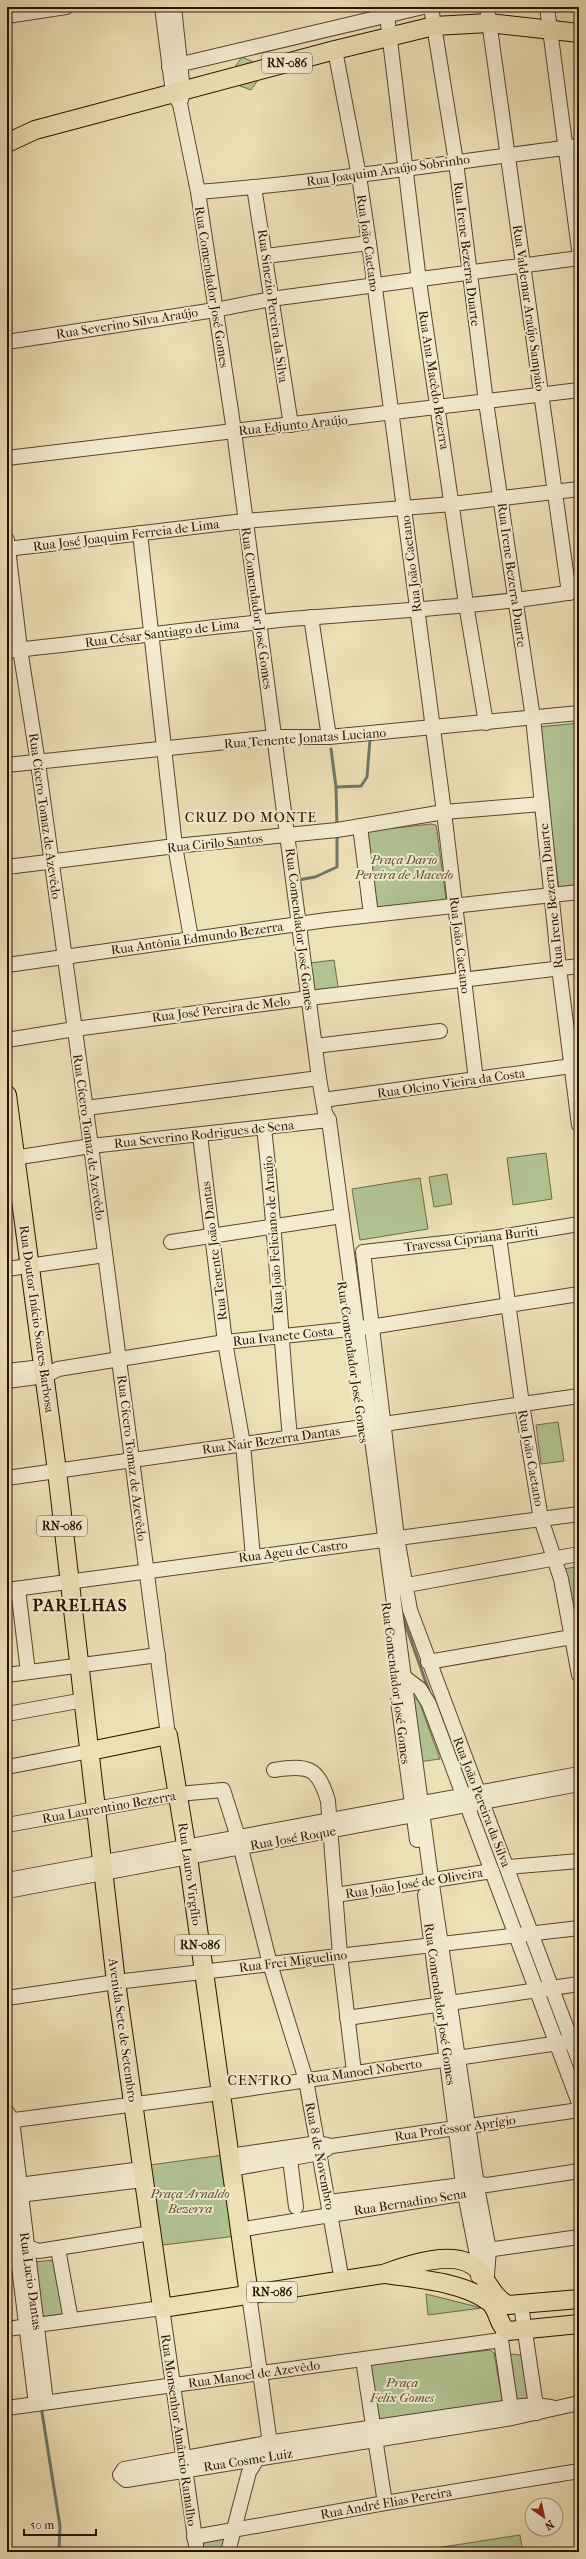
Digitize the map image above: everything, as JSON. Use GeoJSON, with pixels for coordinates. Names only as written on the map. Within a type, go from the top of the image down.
{"type":"FeatureCollection","features":[{"type":"Feature","properties":{"kind":"main road","name":"RN-086"},"geometry":{"type":"LineString","coordinates":[[7,143],[35,130],[179,96],[334,50],[434,26],[488,15],[550,30],[579,33]]}},
{"type":"Feature","properties":{"kind":"main road","name":"Rua Doutor Inácio Soares Barbosa"},"geometry":{"type":"LineString","coordinates":[[7,1095],[11,1159],[49,1371],[57,1471]]}},
{"type":"Feature","properties":{"kind":"main road","name":"RN-086"},"geometry":{"type":"LineString","coordinates":[[57,1471],[90,1751]]}},
{"type":"Feature","properties":{"kind":"main road"},"geometry":{"type":"LineString","coordinates":[[90,1751],[168,1735]]}},
{"type":"Feature","properties":{"kind":"main road","name":"Rua Lauro Virgílio"},"geometry":{"type":"LineString","coordinates":[[168,1735],[187,1852],[230,2162]]}},
{"type":"Feature","properties":{"kind":"main road","name":"Avenida Sete de Setembro"},"geometry":{"type":"LineString","coordinates":[[90,1751],[116,1982],[162,2308]]}},
{"type":"Feature","properties":{"kind":"main road","name":"RN-086"},"geometry":{"type":"LineString","coordinates":[[230,2162],[238,2230],[249,2295]]}},
{"type":"Feature","properties":{"kind":"main road","name":"RN-086"},"geometry":{"type":"LineString","coordinates":[[162,2308],[383,2274],[410,2264],[442,2259],[461,2261],[480,2286],[498,2298],[507,2319]]}},
{"type":"Feature","properties":{"kind":"main road","name":"RN-086"},"geometry":{"type":"LineString","coordinates":[[383,2274],[480,2286]]}},
{"type":"Feature","properties":{"kind":"main road"},"geometry":{"type":"LineString","coordinates":[[507,2319],[579,2299]]}},
{"type":"Feature","properties":{"kind":"main road"},"geometry":{"type":"LineString","coordinates":[[507,2319],[524,2330],[579,2324]]}},
{"type":"Feature","properties":{"kind":"street"},"geometry":{"type":"LineString","coordinates":[[7,16],[66,7]]}},
{"type":"Feature","properties":{"kind":"street"},"geometry":{"type":"LineString","coordinates":[[162,7],[175,65]]}},
{"type":"Feature","properties":{"kind":"street"},"geometry":{"type":"LineString","coordinates":[[174,7],[175,65]]}},
{"type":"Feature","properties":{"kind":"street"},"geometry":{"type":"LineString","coordinates":[[175,65],[387,10],[423,7]]}},
{"type":"Feature","properties":{"kind":"street","name":"Rua Irene Bezerra Duarte"},"geometry":{"type":"LineString","coordinates":[[431,7],[456,162],[486,402],[533,718],[559,968],[575,1065],[579,1125]]}},
{"type":"Feature","properties":{"kind":"street"},"geometry":{"type":"LineString","coordinates":[[548,7],[564,148],[579,249]]}},
{"type":"Feature","properties":{"kind":"street","name":"Rua Ana Macêdo Bezerra"},"geometry":{"type":"LineString","coordinates":[[387,10],[407,169],[419,281],[466,604],[486,723]]}},
{"type":"Feature","properties":{"kind":"street","name":"Rua Valdemar Araújo Sampaio"},"geometry":{"type":"LineString","coordinates":[[488,15],[506,154],[555,491],[574,592]]}},
{"type":"Feature","properties":{"kind":"street","name":"Rua João Caetano"},"geometry":{"type":"LineString","coordinates":[[334,50],[359,176],[369,243],[390,414],[405,508],[431,728],[444,812],[476,1080]]}},
{"type":"Feature","properties":{"kind":"street","name":"Rua Comendador José Gomes"},"geometry":{"type":"LineString","coordinates":[[175,65],[179,96],[198,192],[234,431],[244,521],[260,622],[314,1046],[325,1114],[338,1217],[359,1328],[394,1588],[399,1673],[463,2128],[474,2187],[483,2251],[480,2286]]}},
{"type":"Feature","properties":{"kind":"street","name":"Rua Joaquim Araújo Sobrinho"},"geometry":{"type":"LineString","coordinates":[[198,192],[254,188],[359,176],[506,154],[579,146]]}},
{"type":"Feature","properties":{"kind":"street","name":"Rua Sinezio Pereira da Silva"},"geometry":{"type":"LineString","coordinates":[[254,188],[266,256],[290,425]]}},
{"type":"Feature","properties":{"kind":"street"},"geometry":{"type":"LineString","coordinates":[[266,256],[369,243]]}},
{"type":"Feature","properties":{"kind":"street","name":"Rua Severino Silva Araújo"},"geometry":{"type":"LineString","coordinates":[[7,342],[215,310],[271,299],[419,281],[579,258]]}},
{"type":"Feature","properties":{"kind":"street","name":"Rua Edjunto Araújo"},"geometry":{"type":"LineString","coordinates":[[7,458],[390,414],[579,390]]}},
{"type":"Feature","properties":{"kind":"street","name":"Rua José Joaquim Ferreia de Lima"},"geometry":{"type":"LineString","coordinates":[[7,546],[244,521],[452,504],[579,489]]}},
{"type":"Feature","properties":{"kind":"street"},"geometry":{"type":"LineString","coordinates":[[140,533],[150,635],[165,750],[175,846],[191,938]]}},
{"type":"Feature","properties":{"kind":"street","name":"Rua Cícero Tomaz de Azevêdo"},"geometry":{"type":"LineString","coordinates":[[7,546],[14,650],[38,763],[52,860],[168,1735]]}},
{"type":"Feature","properties":{"kind":"street","name":"Rua César Santiago de Lima"},"geometry":{"type":"LineString","coordinates":[[14,650],[311,617],[466,604],[516,602],[574,592]]}},
{"type":"Feature","properties":{"kind":"street"},"geometry":{"type":"LineString","coordinates":[[311,617],[329,737]]}},
{"type":"Feature","properties":{"kind":"street","name":"Rua Tenente Jonatas Luciano"},"geometry":{"type":"LineString","coordinates":[[7,765],[165,750],[274,737],[329,737],[579,713]]}},
{"type":"Feature","properties":{"kind":"street","name":"Rua Cirilo Santos"},"geometry":{"type":"LineString","coordinates":[[7,867],[52,860],[175,846],[288,836],[444,812],[542,804]]}},
{"type":"Feature","properties":{"kind":"street"},"geometry":{"type":"LineString","coordinates":[[360,826],[371,915]]}},
{"type":"Feature","properties":{"kind":"street","name":"Rua Antônia Edmundo Bezerra"},"geometry":{"type":"LineString","coordinates":[[7,965],[191,938],[371,915],[579,892]]}},
{"type":"Feature","properties":{"kind":"street","name":"Rua José Pereira de Melo"},"geometry":{"type":"LineString","coordinates":[[7,1040],[75,1029],[309,998],[465,978],[579,966]]}},
{"type":"Feature","properties":{"kind":"street"},"geometry":{"type":"LineString","coordinates":[[314,1046],[440,1031]]}},
{"type":"Feature","properties":{"kind":"street","name":"Rua Olcino Vieira da Costa"},"geometry":{"type":"LineString","coordinates":[[325,1114],[476,1080],[575,1065]]}},
{"type":"Feature","properties":{"kind":"street"},"geometry":{"type":"LineString","coordinates":[[86,1108],[319,1078]]}},
{"type":"Feature","properties":{"kind":"street","name":"Rua Severino Rodrigues de Sena"},"geometry":{"type":"LineString","coordinates":[[11,1159],[91,1146],[264,1128],[325,1114]]}},
{"type":"Feature","properties":{"kind":"street","name":"Rua João Feliciano de Araújo"},"geometry":{"type":"LineString","coordinates":[[264,1128],[275,1226],[280,1337],[290,1437]]}},
{"type":"Feature","properties":{"kind":"street","name":"Rua Tenente João Dantas"},"geometry":{"type":"LineString","coordinates":[[200,1135],[225,1342],[243,1444],[253,1557]]}},
{"type":"Feature","properties":{"kind":"street"},"geometry":{"type":"LineString","coordinates":[[171,1242],[338,1217]]}},
{"type":"Feature","properties":{"kind":"street","name":"Travessa Cipriana Buriti"},"geometry":{"type":"LineString","coordinates":[[359,1328],[363,1252],[499,1237],[579,1224]]}},
{"type":"Feature","properties":{"kind":"street","name":"Rua João Caetano"},"geometry":{"type":"LineString","coordinates":[[499,1237],[510,1305],[522,1404],[541,1519],[554,1558],[572,1637],[579,1676]]}},
{"type":"Feature","properties":{"kind":"street"},"geometry":{"type":"LineString","coordinates":[[7,1269],[105,1256]]}},
{"type":"Feature","properties":{"kind":"street","name":"Rua Ivanete Costa"},"geometry":{"type":"LineString","coordinates":[[49,1371],[225,1342],[359,1328],[579,1294]]}},
{"type":"Feature","properties":{"kind":"street"},"geometry":{"type":"LineString","coordinates":[[359,1328],[372,1426]]}},
{"type":"Feature","properties":{"kind":"street"},"geometry":{"type":"LineString","coordinates":[[7,1371],[49,1371]]}},
{"type":"Feature","properties":{"kind":"street"},"geometry":{"type":"LineString","coordinates":[[7,1381],[49,1371]]}},
{"type":"Feature","properties":{"kind":"street","name":"Rua Nair Bezerra Dantas"},"geometry":{"type":"LineString","coordinates":[[7,1478],[579,1396]]}},
{"type":"Feature","properties":{"kind":"street","name":"Rua Ageu de Castro"},"geometry":{"type":"LineString","coordinates":[[12,1589],[146,1570],[579,1514]]}},
{"type":"Feature","properties":{"kind":"street"},"geometry":{"type":"LineString","coordinates":[[394,1588],[579,1554]]}},
{"type":"Feature","properties":{"kind":"street","name":"Rua João Pereira da Silva"},"geometry":{"type":"LineString","coordinates":[[394,1588],[410,1610],[428,1662],[507,1867],[551,1988],[575,2041],[579,2061]]}},
{"type":"Feature","properties":{"kind":"street"},"geometry":{"type":"LineString","coordinates":[[12,1589],[28,1672]]}},
{"type":"Feature","properties":{"kind":"street"},"geometry":{"type":"LineString","coordinates":[[428,1662],[572,1637]]}},
{"type":"Feature","properties":{"kind":"street"},"geometry":{"type":"LineString","coordinates":[[7,1675],[158,1656]]}},
{"type":"Feature","properties":{"kind":"street","name":"Rua João Pereira da Silva"},"geometry":{"type":"LineString","coordinates":[[399,1673],[420,1688],[430,1704],[579,2103]]}},
{"type":"Feature","properties":{"kind":"street"},"geometry":{"type":"LineString","coordinates":[[7,1714],[84,1700]]}},
{"type":"Feature","properties":{"kind":"street"},"geometry":{"type":"LineString","coordinates":[[7,1767],[90,1751]]}},
{"type":"Feature","properties":{"kind":"street"},"geometry":{"type":"LineString","coordinates":[[274,1770],[299,1766],[310,1770],[326,1794],[336,1895],[340,1955],[354,2072]]}},
{"type":"Feature","properties":{"kind":"street","name":"Rua José Roque"},"geometry":{"type":"LineString","coordinates":[[7,1880],[32,1880],[103,1868],[465,1800],[579,1774]]}},
{"type":"Feature","properties":{"kind":"street","name":"Rua José Roque"},"geometry":{"type":"LineString","coordinates":[[479,1797],[579,1784]]}},
{"type":"Feature","properties":{"kind":"street","name":"Rua Laurentino Bezerra"},"geometry":{"type":"LineString","coordinates":[[7,1825],[178,1794],[212,1790]]}},
{"type":"Feature","properties":{"kind":"street","name":"Rua 8 de Novembro"},"geometry":{"type":"LineString","coordinates":[[212,1790],[223,1790],[240,1842],[270,1964],[306,2080],[323,2148],[330,2208],[342,2281]]}},
{"type":"Feature","properties":{"kind":"street"},"geometry":{"type":"LineString","coordinates":[[507,1867],[579,1861]]}},
{"type":"Feature","properties":{"kind":"street","name":"Rua João José de Oliveira"},"geometry":{"type":"LineString","coordinates":[[336,1895],[492,1871]]}},
{"type":"Feature","properties":{"kind":"street","name":"Rua José Roque"},"geometry":{"type":"LineString","coordinates":[[7,1891],[32,1880]]}},
{"type":"Feature","properties":{"kind":"street","name":"Rua Frei Miguelino"},"geometry":{"type":"LineString","coordinates":[[7,1998],[116,1982],[204,1973],[340,1955],[579,1928]]}},
{"type":"Feature","properties":{"kind":"street"},"geometry":{"type":"LineString","coordinates":[[347,2018],[579,1984]]}},
{"type":"Feature","properties":{"kind":"street","name":"Rua Manoel Noberto"},"geometry":{"type":"LineString","coordinates":[[9,2118],[133,2104],[575,2041]]}},
{"type":"Feature","properties":{"kind":"street","name":"Rua Professor Aprígio"},"geometry":{"type":"LineString","coordinates":[[230,2162],[579,2110]]}},
{"type":"Feature","properties":{"kind":"street","name":"Rua Lucio Dantas"},"geometry":{"type":"LineString","coordinates":[[9,2118],[12,2191],[41,2403]]}},
{"type":"Feature","properties":{"kind":"street","name":"Rua Professor Aprígio"},"geometry":{"type":"LineString","coordinates":[[230,2162],[290,2159],[323,2148]]}},
{"type":"Feature","properties":{"kind":"street"},"geometry":{"type":"LineString","coordinates":[[290,2159],[296,2207]]}},
{"type":"Feature","properties":{"kind":"street","name":"Rua Lucio Dantas"},"geometry":{"type":"LineString","coordinates":[[7,2170],[12,2191]]}},
{"type":"Feature","properties":{"kind":"street","name":"Rua Bernadino Sena"},"geometry":{"type":"LineString","coordinates":[[238,2230],[330,2208],[579,2171]]}},
{"type":"Feature","properties":{"kind":"street"},"geometry":{"type":"LineString","coordinates":[[12,2191],[142,2174]]}},
{"type":"Feature","properties":{"kind":"street"},"geometry":{"type":"LineString","coordinates":[[20,2253],[58,2249],[151,2233]]}},
{"type":"Feature","properties":{"kind":"street"},"geometry":{"type":"LineString","coordinates":[[483,2251],[579,2237]]}},
{"type":"Feature","properties":{"kind":"street"},"geometry":{"type":"LineString","coordinates":[[58,2249],[72,2320]]}},
{"type":"Feature","properties":{"kind":"street"},"geometry":{"type":"LineString","coordinates":[[228,2552],[249,2472],[267,2443],[268,2426],[249,2295]]}},
{"type":"Feature","properties":{"kind":"street"},"geometry":{"type":"LineString","coordinates":[[7,2329],[162,2308]]}},
{"type":"Feature","properties":{"kind":"street","name":"Rua Monsenhor Amâncio Ramalho"},"geometry":{"type":"LineString","coordinates":[[162,2308],[196,2552]]}},
{"type":"Feature","properties":{"kind":"street"},"geometry":{"type":"LineString","coordinates":[[507,2319],[524,2330],[536,2409]]}},
{"type":"Feature","properties":{"kind":"street"},"geometry":{"type":"LineString","coordinates":[[507,2319],[512,2413]]}},
{"type":"Feature","properties":{"kind":"street","name":"Rua Manoel de Azevêdo"},"geometry":{"type":"LineString","coordinates":[[7,2408],[363,2360],[507,2319]]}},
{"type":"Feature","properties":{"kind":"street"},"geometry":{"type":"LineString","coordinates":[[363,2360],[385,2502]]}},
{"type":"Feature","properties":{"kind":"street","name":"Rua Cosme Luiz"},"geometry":{"type":"LineString","coordinates":[[183,2465],[267,2443],[375,2433],[579,2403]]}},
{"type":"Feature","properties":{"kind":"street","name":"Rua Cosme Luiz"},"geometry":{"type":"LineString","coordinates":[[183,2465],[256,2459],[375,2433]]}},
{"type":"Feature","properties":{"kind":"street","name":"Rua André Elias Pereira"},"geometry":{"type":"LineString","coordinates":[[194,2537],[385,2502],[579,2471]]}},
{"type":"Feature","properties":{"kind":"green space"},"geometry":{"type":"Polygon","coordinates":[[[242,57],[258,64],[260,77],[251,90],[235,84],[232,71],[242,57]]]}},
{"type":"Feature","properties":{"kind":"green space"},"geometry":{"type":"Polygon","coordinates":[[[579,723],[579,886],[559,889],[538,727],[579,723]]]}},
{"type":"Feature","properties":{"kind":"green space","name":"Praça Dario Pereira de Macedo"},"geometry":{"type":"Polygon","coordinates":[[[431,824],[436,825],[437,830],[446,900],[375,911],[362,834],[368,831],[431,824]]]}},
{"type":"Feature","properties":{"kind":"green space"},"geometry":{"type":"Polygon","coordinates":[[[334,960],[339,993],[314,995],[310,963],[334,960]]]}},
{"type":"Feature","properties":{"kind":"green space"},"geometry":{"type":"Polygon","coordinates":[[[546,1153],[552,1199],[513,1205],[507,1158],[546,1153]]]}},
{"type":"Feature","properties":{"kind":"green space"},"geometry":{"type":"Polygon","coordinates":[[[447,1174],[452,1204],[434,1207],[429,1177],[447,1174]]]}},
{"type":"Feature","properties":{"kind":"green space"},"geometry":{"type":"Polygon","coordinates":[[[420,1178],[428,1229],[360,1240],[352,1189],[420,1178]]]}},
{"type":"Feature","properties":{"kind":"green space"},"geometry":{"type":"Polygon","coordinates":[[[558,1422],[564,1461],[541,1464],[536,1425],[558,1422]]]}},
{"type":"Feature","properties":{"kind":"green space"},"geometry":{"type":"Polygon","coordinates":[[[579,1566],[579,1652],[564,1569],[579,1566]]]}},
{"type":"Feature","properties":{"kind":"green space"},"geometry":{"type":"Polygon","coordinates":[[[414,1697],[419,1701],[440,1759],[418,1762],[409,1698],[414,1697]]]}},
{"type":"Feature","properties":{"kind":"green space","name":"Praça Arnaldo Bezerra"},"geometry":{"type":"Polygon","coordinates":[[[223,2155],[221,2163],[231,2228],[236,2236],[155,2246],[143,2166],[223,2155]]]}},
{"type":"Feature","properties":{"kind":"green space"},"geometry":{"type":"Polygon","coordinates":[[[54,2260],[64,2313],[61,2316],[42,2317],[34,2262],[54,2260]]]}},
{"type":"Feature","properties":{"kind":"green space"},"geometry":{"type":"Polygon","coordinates":[[[426,2294],[482,2308],[428,2315],[426,2294]]]}},
{"type":"Feature","properties":{"kind":"green space","name":"Praça Felix Gomes"},"geometry":{"type":"Polygon","coordinates":[[[490,2350],[494,2353],[502,2399],[500,2405],[377,2422],[368,2369],[372,2364],[490,2350]]]}},
{"type":"Feature","properties":{"kind":"green space"},"geometry":{"type":"Polygon","coordinates":[[[512,2354],[520,2355],[522,2358],[529,2396],[524,2401],[515,2399],[509,2356],[512,2354]]]}},
{"type":"Feature","properties":{"kind":"green space"},"geometry":{"type":"Polygon","coordinates":[[[520,2535],[523,2552],[410,2552],[520,2535]]]}},
{"type":"Feature","properties":{"kind":"green space"},"geometry":{"type":"Polygon","coordinates":[[[229,2537],[226,2552],[199,2552],[198,2543],[229,2537]]]}},
{"type":"Feature","properties":{"kind":"waterway"},"geometry":{"type":"LineString","coordinates":[[337,827],[336,787],[361,786],[367,777],[370,739]]}},
{"type":"Feature","properties":{"kind":"waterway"},"geometry":{"type":"LineString","coordinates":[[331,749],[336,787]]}},
{"type":"Feature","properties":{"kind":"waterway"},"geometry":{"type":"LineString","coordinates":[[298,880],[315,877],[337,867],[337,834]]}},
{"type":"Feature","properties":{"kind":"waterway"},"geometry":{"type":"LineString","coordinates":[[402,1615],[429,1691]]}},
{"type":"Feature","properties":{"kind":"waterway"},"geometry":{"type":"LineString","coordinates":[[41,2406],[60,2526],[59,2552]]}},
{"type":"Feature","properties":{"kind":"district","name":"CRUZ DO MONTE"},"geometry":{"type":"Point","coordinates":[251,817]}},
{"type":"Feature","properties":{"kind":"district","name":"PARELHAS"},"geometry":{"type":"Point","coordinates":[80,1605]}},
{"type":"Feature","properties":{"kind":"district","name":"CENTRO"},"geometry":{"type":"Point","coordinates":[260,2080]}}]}
